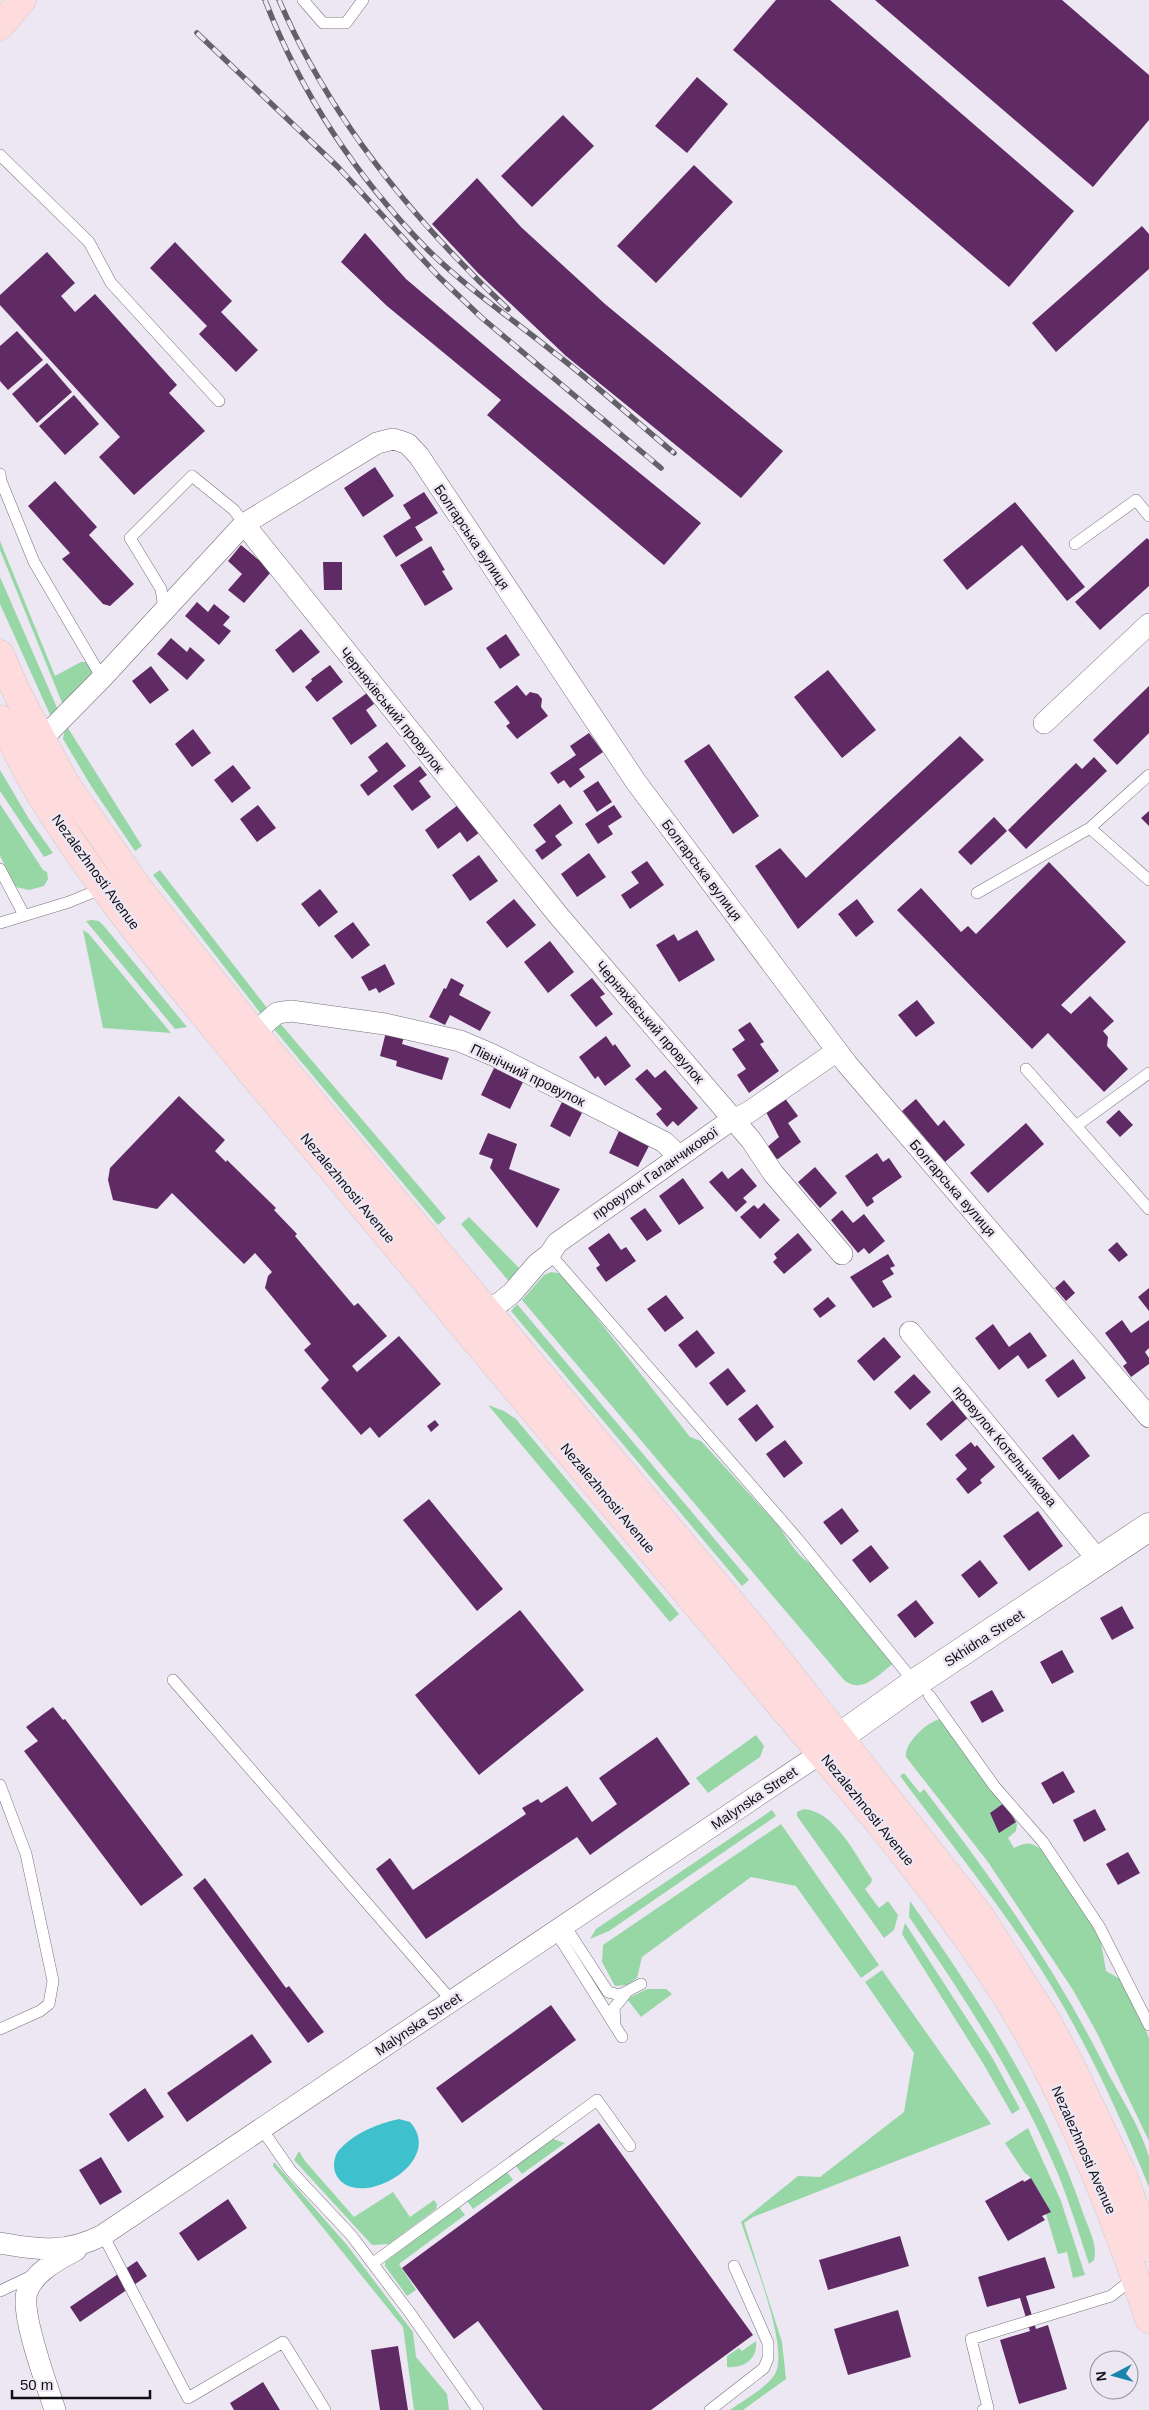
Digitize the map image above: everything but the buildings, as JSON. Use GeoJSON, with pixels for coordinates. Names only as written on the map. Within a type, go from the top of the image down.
{"type":"FeatureCollection","features":[{"type":"Feature","properties":{"kind":"main road"},"geometry":{"type":"LineString","coordinates":[[0,26],[22,0]]}},
{"type":"Feature","properties":{"kind":"main road","name":"Nezalezhnosti Avenue"},"geometry":{"type":"LineString","coordinates":[[0,654],[41,740],[65,783],[139,889],[254,1033],[760,1637],[833,1752],[892,1839],[960,1928],[1026,2030],[1102,2186],[1149,2319]]}},
{"type":"Feature","properties":{"kind":"main road","name":"Nezalezhnosti Avenue"},"geometry":{"type":"LineString","coordinates":[[0,719],[39,792],[105,888],[250,1071],[833,1752],[980,1916],[1045,2018],[1074,2072],[1123,2175],[1149,2248]]}},
{"type":"Feature","properties":{"kind":"main road","name":"Skhidna Street"},"geometry":{"type":"LineString","coordinates":[[833,1752],[1149,1526]]}},
{"type":"Feature","properties":{"kind":"main road","name":"Skhidna Street"},"geometry":{"type":"LineString","coordinates":[[922,1689],[1149,1543]]}},
{"type":"Feature","properties":{"kind":"street","name":"Болгарська вулиця"},"geometry":{"type":"LineString","coordinates":[[244,524],[365,449],[393,439],[408,444],[419,456],[636,782],[837,1051],[1149,1417]]}},
{"type":"Feature","properties":{"kind":"street"},"geometry":{"type":"LineString","coordinates":[[41,740],[102,678],[244,524]]}},
{"type":"Feature","properties":{"kind":"street","name":"Черняхівський провулок"},"geometry":{"type":"LineString","coordinates":[[244,524],[558,915],[734,1120]]}},
{"type":"Feature","properties":{"kind":"street"},"geometry":{"type":"LineString","coordinates":[[1044,723],[1149,624]]}},
{"type":"Feature","properties":{"kind":"street","name":"Північний провулок"},"geometry":{"type":"LineString","coordinates":[[254,1033],[277,1013],[291,1011],[385,1024],[460,1042],[493,1055],[664,1142],[679,1156]]}},
{"type":"Feature","properties":{"kind":"street","name":"провулок Галанчикової"},"geometry":{"type":"LineString","coordinates":[[487,1313],[512,1292],[536,1264],[550,1254],[556,1243],[679,1156],[749,1112],[837,1051]]}},
{"type":"Feature","properties":{"kind":"street"},"geometry":{"type":"LineString","coordinates":[[734,1120],[751,1140],[773,1173],[842,1254]]}},
{"type":"Feature","properties":{"kind":"street","name":"провулок Котельникова"},"geometry":{"type":"LineString","coordinates":[[910,1332],[1100,1560]]}},
{"type":"Feature","properties":{"kind":"street","name":"Malynska Street"},"geometry":{"type":"LineString","coordinates":[[0,2243],[48,2250],[84,2244],[103,2235],[452,2001],[833,1752]]}},
{"type":"Feature","properties":{"kind":"street"},"geometry":{"type":"LineString","coordinates":[[55,2410],[27,2318],[27,2291],[45,2270],[84,2244]]}},
{"type":"Feature","properties":{"kind":"lane"},"geometry":{"type":"LineString","coordinates":[[303,0],[323,23],[346,23],[363,0]]}},
{"type":"Feature","properties":{"kind":"lane"},"geometry":{"type":"LineString","coordinates":[[0,155],[89,242],[111,283],[220,401]]}},
{"type":"Feature","properties":{"kind":"lane"},"geometry":{"type":"LineString","coordinates":[[0,474],[1,481],[34,562],[102,678]]}},
{"type":"Feature","properties":{"kind":"lane"},"geometry":{"type":"LineString","coordinates":[[164,609],[161,589],[130,538],[192,476],[234,510],[244,524]]}},
{"type":"Feature","properties":{"kind":"lane"},"geometry":{"type":"LineString","coordinates":[[1075,544],[1136,500],[1149,516]]}},
{"type":"Feature","properties":{"kind":"lane"},"geometry":{"type":"LineString","coordinates":[[977,893],[1090,828],[1149,775]]}},
{"type":"Feature","properties":{"kind":"lane"},"geometry":{"type":"LineString","coordinates":[[1090,828],[1149,880]]}},
{"type":"Feature","properties":{"kind":"lane"},"geometry":{"type":"LineString","coordinates":[[0,869],[24,915]]}},
{"type":"Feature","properties":{"kind":"lane"},"geometry":{"type":"LineString","coordinates":[[0,923],[70,902],[105,888]]}},
{"type":"Feature","properties":{"kind":"lane"},"geometry":{"type":"LineString","coordinates":[[1026,1069],[1149,1210]]}},
{"type":"Feature","properties":{"kind":"lane"},"geometry":{"type":"LineString","coordinates":[[1076,1126],[1149,1073]]}},
{"type":"Feature","properties":{"kind":"lane"},"geometry":{"type":"LineString","coordinates":[[550,1254],[796,1537],[922,1689],[995,1787],[1044,1842],[1099,1926],[1149,2026]]}},
{"type":"Feature","properties":{"kind":"lane"},"geometry":{"type":"LineString","coordinates":[[173,1680],[452,2001]]}},
{"type":"Feature","properties":{"kind":"lane"},"geometry":{"type":"LineString","coordinates":[[0,1785],[26,1854],[53,1981],[49,2004],[40,2011],[0,2029]]}},
{"type":"Feature","properties":{"kind":"lane"},"geometry":{"type":"LineString","coordinates":[[561,1929],[604,1988],[613,1994],[626,1993]]}},
{"type":"Feature","properties":{"kind":"lane"},"geometry":{"type":"LineString","coordinates":[[561,1929],[619,2033],[614,2008],[626,1993],[641,1984]]}},
{"type":"Feature","properties":{"kind":"lane"},"geometry":{"type":"LineString","coordinates":[[372,2263],[597,2100],[630,2146]]}},
{"type":"Feature","properties":{"kind":"lane"},"geometry":{"type":"LineString","coordinates":[[261,2128],[292,2171],[351,2235],[410,2313],[478,2410]]}},
{"type":"Feature","properties":{"kind":"lane"},"geometry":{"type":"LineString","coordinates":[[103,2235],[188,2398],[283,2342],[325,2410]]}},
{"type":"Feature","properties":{"kind":"lane"},"geometry":{"type":"LineString","coordinates":[[710,2410],[764,2368],[768,2358],[768,2343],[734,2266]]}},
{"type":"Feature","properties":{"kind":"lane"},"geometry":{"type":"LineString","coordinates":[[0,2291],[45,2270]]}},
{"type":"Feature","properties":{"kind":"lane"},"geometry":{"type":"LineString","coordinates":[[983,2410],[988,2408],[971,2339],[1111,2296],[1135,2277]]}},
{"type":"Feature","properties":{"kind":"lane"},"geometry":{"type":"LineString","coordinates":[[0,2291],[13,2290],[20,2294],[26,2304]]}},
{"type":"Feature","properties":{"kind":"green space"},"geometry":{"type":"Polygon","coordinates":[[[0,541],[55,676],[81,662],[86,662],[94,673],[63,705],[0,550],[0,541]]]}},
{"type":"Feature","properties":{"kind":"green space"},"geometry":{"type":"Polygon","coordinates":[[[0,577],[58,710],[51,717],[0,604],[0,577]]]}},
{"type":"Feature","properties":{"kind":"green space"},"geometry":{"type":"Polygon","coordinates":[[[68,728],[142,846],[135,851],[91,786],[63,739],[64,733],[68,728]]]}},
{"type":"Feature","properties":{"kind":"green space"},"geometry":{"type":"Polygon","coordinates":[[[0,770],[29,819],[53,853],[44,857],[0,791],[0,770]]]}},
{"type":"Feature","properties":{"kind":"green space"},"geometry":{"type":"Polygon","coordinates":[[[0,804],[43,870],[47,872],[48,879],[44,886],[29,890],[16,887],[0,856],[0,804]]]}},
{"type":"Feature","properties":{"kind":"green space"},"geometry":{"type":"Polygon","coordinates":[[[160,870],[267,1008],[261,1014],[153,875],[160,870]]]}},
{"type":"Feature","properties":{"kind":"green space"},"geometry":{"type":"Polygon","coordinates":[[[86,921],[99,921],[104,926],[187,1027],[175,1029],[86,921]]]}},
{"type":"Feature","properties":{"kind":"green space"},"geometry":{"type":"Polygon","coordinates":[[[83,930],[88,933],[171,1033],[103,1028],[83,930]]]}},
{"type":"Feature","properties":{"kind":"green space"},"geometry":{"type":"Polygon","coordinates":[[[279,1022],[446,1218],[438,1225],[273,1028],[279,1022]]]}},
{"type":"Feature","properties":{"kind":"green space"},"geometry":{"type":"Polygon","coordinates":[[[469,1217],[521,1270],[511,1284],[461,1224],[469,1217]]]}},
{"type":"Feature","properties":{"kind":"green space"},"geometry":{"type":"Polygon","coordinates":[[[551,1272],[565,1277],[690,1437],[701,1441],[775,1522],[801,1557],[813,1565],[894,1663],[864,1684],[851,1684],[844,1680],[522,1300],[544,1275],[551,1272]]]}},
{"type":"Feature","properties":{"kind":"green space"},"geometry":{"type":"Polygon","coordinates":[[[517,1304],[749,1580],[742,1586],[511,1311],[517,1304]]]}},
{"type":"Feature","properties":{"kind":"green space"},"geometry":{"type":"Polygon","coordinates":[[[488,1405],[504,1411],[516,1419],[679,1614],[670,1622],[488,1405]]]}},
{"type":"Feature","properties":{"kind":"green space"},"geometry":{"type":"Polygon","coordinates":[[[940,1719],[1008,1808],[1017,1824],[1016,1831],[1008,1838],[1014,1848],[1027,1843],[1038,1847],[1046,1853],[1100,1937],[1106,1971],[1122,1980],[1129,1987],[1149,2038],[1149,2141],[1097,2033],[1073,1990],[988,1862],[906,1757],[906,1751],[917,1734],[929,1724],[940,1719]]]}},
{"type":"Feature","properties":{"kind":"green space"},"geometry":{"type":"Polygon","coordinates":[[[756,1735],[764,1746],[760,1757],[708,1793],[696,1778],[756,1735]]]}},
{"type":"Feature","properties":{"kind":"green space"},"geometry":{"type":"Polygon","coordinates":[[[904,1773],[920,1793],[924,1789],[1000,1892],[1047,1963],[1089,2037],[1141,2136],[1149,2157],[1149,2187],[1102,2081],[1062,2004],[1030,1953],[976,1876],[900,1776],[904,1773]]]}},
{"type":"Feature","properties":{"kind":"green space"},"geometry":{"type":"Polygon","coordinates":[[[804,1809],[826,1818],[844,1836],[872,1879],[865,1889],[879,1908],[888,1901],[898,1915],[894,1930],[884,1938],[797,1816],[797,1812],[804,1809]]]}},
{"type":"Feature","properties":{"kind":"green space"},"geometry":{"type":"Polygon","coordinates":[[[772,1810],[776,1816],[609,1931],[590,1939],[596,1929],[772,1810]]]}},
{"type":"Feature","properties":{"kind":"green space"},"geometry":{"type":"Polygon","coordinates":[[[781,1824],[879,1965],[861,1978],[796,1886],[751,1877],[642,1957],[637,1978],[627,1985],[615,1986],[602,1962],[603,1945],[781,1824]]]}},
{"type":"Feature","properties":{"kind":"green space"},"geometry":{"type":"Polygon","coordinates":[[[910,1901],[985,2013],[1008,2051],[1050,2130],[1092,2236],[1095,2254],[1094,2260],[1089,2264],[1058,2174],[1043,2140],[1009,2074],[971,2010],[909,1917],[910,1901]]]}},
{"type":"Feature","properties":{"kind":"green space"},"geometry":{"type":"Polygon","coordinates":[[[905,1923],[993,2059],[1020,2109],[1012,2114],[984,2065],[902,1934],[905,1923]]]}},
{"type":"Feature","properties":{"kind":"green space"},"geometry":{"type":"Polygon","coordinates":[[[882,1970],[991,2124],[753,2217],[744,2223],[782,2342],[786,2379],[743,2410],[730,2410],[766,2385],[775,2374],[778,2361],[777,2344],[767,2300],[741,2222],[798,2176],[820,2177],[904,2112],[914,2053],[865,1982],[882,1970]]]}},
{"type":"Feature","properties":{"kind":"green space"},"geometry":{"type":"Polygon","coordinates":[[[647,1989],[666,1989],[672,1994],[641,2017],[627,1999],[647,1989]]]}},
{"type":"Feature","properties":{"kind":"green space"},"geometry":{"type":"Polygon","coordinates":[[[1028,2128],[1061,2201],[1085,2275],[1073,2278],[1067,2252],[1058,2254],[1046,2214],[1050,2211],[1031,2178],[1024,2172],[1005,2143],[1028,2128]]]}},
{"type":"Feature","properties":{"kind":"green space"},"geometry":{"type":"Polygon","coordinates":[[[553,2139],[565,2143],[522,2174],[516,2166],[553,2139]]]}},
{"type":"Feature","properties":{"kind":"green space"},"geometry":{"type":"Polygon","coordinates":[[[299,2151],[305,2161],[354,2217],[393,2192],[410,2217],[434,2200],[437,2204],[436,2209],[389,2244],[372,2245],[294,2160],[299,2151]]]}},
{"type":"Feature","properties":{"kind":"green space"},"geometry":{"type":"Polygon","coordinates":[[[274,2162],[347,2245],[413,2332],[416,2357],[447,2394],[449,2410],[414,2410],[403,2327],[273,2166],[274,2162]]]}},
{"type":"Feature","properties":{"kind":"green space"},"geometry":{"type":"Polygon","coordinates":[[[507,2172],[513,2180],[473,2209],[467,2201],[507,2172]]]}},
{"type":"Feature","properties":{"kind":"green space"},"geometry":{"type":"Polygon","coordinates":[[[459,2207],[465,2215],[399,2264],[416,2290],[407,2296],[385,2266],[385,2262],[459,2207]]]}},
{"type":"Feature","properties":{"kind":"green space"},"geometry":{"type":"Polygon","coordinates":[[[756,2341],[755,2353],[749,2362],[739,2366],[727,2367],[727,2356],[739,2348],[742,2351],[756,2341]]]}},
{"type":"Feature","properties":{"kind":"water"},"geometry":{"type":"Polygon","coordinates":[[[399,2119],[410,2122],[418,2138],[417,2154],[407,2168],[393,2179],[376,2186],[359,2188],[344,2184],[334,2169],[337,2152],[345,2144],[366,2130],[399,2119]]]}},
{"type":"Feature","properties":{"kind":"railway"},"geometry":{"type":"LineString","coordinates":[[265,0],[279,35],[314,102],[355,165],[403,223],[458,278],[583,376],[674,453]]}},
{"type":"Feature","properties":{"kind":"railway"},"geometry":{"type":"LineString","coordinates":[[279,0],[323,86],[377,166],[440,240],[508,309]]}},
{"type":"Feature","properties":{"kind":"railway"},"geometry":{"type":"LineString","coordinates":[[197,33],[338,167],[439,277],[482,318],[661,468]]}}]}
